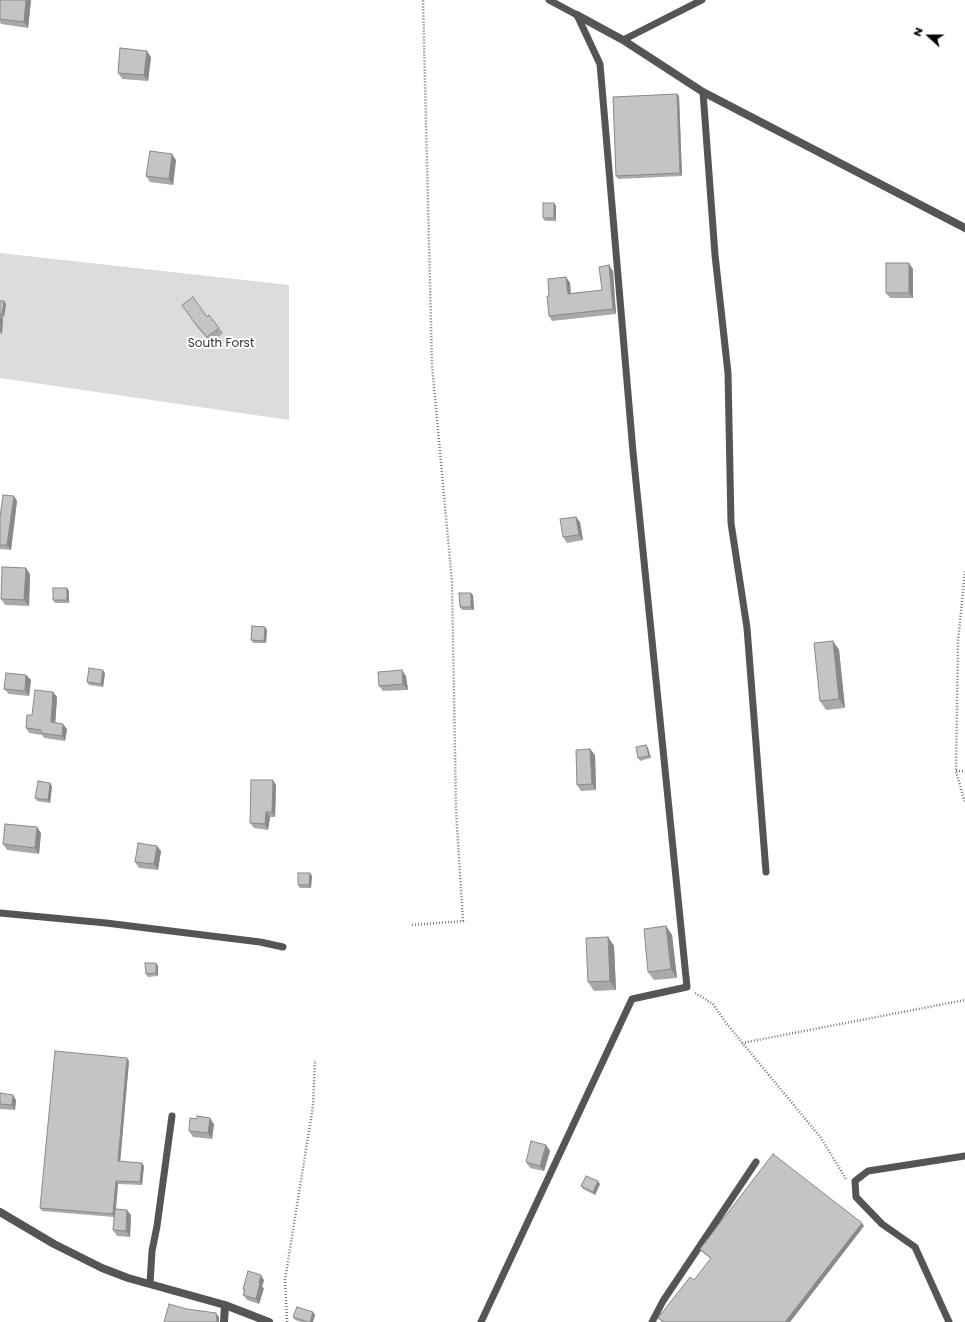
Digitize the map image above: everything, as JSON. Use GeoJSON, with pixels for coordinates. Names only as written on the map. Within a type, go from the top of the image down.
{"type":"FeatureCollection","features":[{"type":"Feature","properties":{"kind":"street"},"geometry":{"type":"LineString","coordinates":[[577,15],[623,40],[703,92],[965,228]]}},
{"type":"Feature","properties":{"kind":"street"},"geometry":{"type":"LineString","coordinates":[[0,1212],[54,1244],[102,1268],[128,1278],[225,1305],[270,1322]]}},
{"type":"Feature","properties":{"kind":"street"},"geometry":{"type":"LineString","coordinates":[[224,1322],[225,1305]]}},
{"type":"Feature","properties":{"kind":"lane"},"geometry":{"type":"LineString","coordinates":[[481,1322],[632,999],[687,987],[633,452],[600,64],[577,15],[549,0]]}},
{"type":"Feature","properties":{"kind":"lane"},"geometry":{"type":"LineString","coordinates":[[623,40],[702,0]]}},
{"type":"Feature","properties":{"kind":"lane"},"geometry":{"type":"LineString","coordinates":[[703,92],[715,256],[728,373],[731,523],[747,628],[766,872]]}},
{"type":"Feature","properties":{"kind":"lane"},"geometry":{"type":"LineString","coordinates":[[0,913],[113,924],[260,942],[283,947]]}},
{"type":"Feature","properties":{"kind":"lane"},"geometry":{"type":"LineString","coordinates":[[150,1283],[152,1251],[157,1226],[172,1116]]}},
{"type":"Feature","properties":{"kind":"lane"},"geometry":{"type":"LineString","coordinates":[[949,1322],[915,1247],[882,1224],[856,1197],[855,1181],[868,1171],[965,1156]]}},
{"type":"Feature","properties":{"kind":"lane"},"geometry":{"type":"LineString","coordinates":[[652,1322],[663,1301],[756,1162]]}},
{"type":"Feature","properties":{"kind":"path"},"geometry":{"type":"LineString","coordinates":[[412,924],[463,921],[456,810],[452,582],[432,365],[423,0]]}},
{"type":"Feature","properties":{"kind":"path"},"geometry":{"type":"LineString","coordinates":[[965,571],[958,642],[956,771],[965,803]]}},
{"type":"Feature","properties":{"kind":"path"},"geometry":{"type":"LineString","coordinates":[[956,771],[965,771]]}},
{"type":"Feature","properties":{"kind":"path"},"geometry":{"type":"LineString","coordinates":[[687,987],[713,1004],[742,1043],[821,1138],[856,1197]]}},
{"type":"Feature","properties":{"kind":"path"},"geometry":{"type":"LineString","coordinates":[[742,1043],[965,1000]]}},
{"type":"Feature","properties":{"kind":"path"},"geometry":{"type":"LineString","coordinates":[[287,1322],[285,1280],[313,1106],[315,1060]]}},
{"type":"Feature","properties":{"kind":"green space","name":"South Forst"},"geometry":{"type":"Polygon","coordinates":[[[0,253],[289,285],[289,420],[0,378],[0,253]]]}},
{"type":"Feature","properties":{"kind":"building"},"geometry":{"type":"Polygon","coordinates":[[[0,0],[26,0],[24,22],[0,19],[0,0]]]}},
{"type":"Feature","properties":{"kind":"building"},"geometry":{"type":"Polygon","coordinates":[[[120,48],[147,51],[144,75],[118,73],[120,48]]]}},
{"type":"Feature","properties":{"kind":"building"},"geometry":{"type":"Polygon","coordinates":[[[677,94],[680,173],[616,176],[613,97],[677,94]]]}},
{"type":"Feature","properties":{"kind":"building"},"geometry":{"type":"Polygon","coordinates":[[[150,151],[172,154],[169,179],[146,176],[150,151]]]}},
{"type":"Feature","properties":{"kind":"building"},"geometry":{"type":"Polygon","coordinates":[[[543,203],[554,203],[554,218],[543,218],[543,203]]]}},
{"type":"Feature","properties":{"kind":"building"},"geometry":{"type":"Polygon","coordinates":[[[886,263],[909,263],[909,293],[886,293],[886,263]]]}},
{"type":"Feature","properties":{"kind":"building"},"geometry":{"type":"Polygon","coordinates":[[[609,265],[613,309],[549,316],[547,296],[549,296],[548,279],[566,277],[568,294],[602,290],[599,267],[609,265]]]}},
{"type":"Feature","properties":{"kind":"building"},"geometry":{"type":"Polygon","coordinates":[[[193,297],[207,317],[209,315],[219,328],[207,337],[182,305],[193,297]]]}},
{"type":"Feature","properties":{"kind":"building"},"geometry":{"type":"Polygon","coordinates":[[[0,301],[4,301],[2,314],[0,314],[0,301]]]}},
{"type":"Feature","properties":{"kind":"building"},"geometry":{"type":"Polygon","coordinates":[[[3,495],[14,496],[7,545],[0,545],[0,517],[3,495]]]}},
{"type":"Feature","properties":{"kind":"building"},"geometry":{"type":"Polygon","coordinates":[[[576,517],[579,535],[563,537],[560,519],[576,517]]]}},
{"type":"Feature","properties":{"kind":"building"},"geometry":{"type":"Polygon","coordinates":[[[2,567],[26,568],[24,600],[1,599],[2,567]]]}},
{"type":"Feature","properties":{"kind":"building"},"geometry":{"type":"Polygon","coordinates":[[[53,588],[67,588],[67,600],[53,600],[53,588]]]}},
{"type":"Feature","properties":{"kind":"building"},"geometry":{"type":"Polygon","coordinates":[[[459,593],[471,593],[471,607],[460,607],[459,593]]]}},
{"type":"Feature","properties":{"kind":"building"},"geometry":{"type":"Polygon","coordinates":[[[252,626],[265,627],[264,641],[251,640],[252,626]]]}},
{"type":"Feature","properties":{"kind":"building"},"geometry":{"type":"Polygon","coordinates":[[[833,641],[839,699],[820,701],[814,643],[833,641]]]}},
{"type":"Feature","properties":{"kind":"building"},"geometry":{"type":"Polygon","coordinates":[[[89,668],[103,670],[101,684],[87,682],[89,668]]]}},
{"type":"Feature","properties":{"kind":"building"},"geometry":{"type":"Polygon","coordinates":[[[402,670],[403,684],[379,686],[378,672],[402,670]]]}},
{"type":"Feature","properties":{"kind":"building"},"geometry":{"type":"Polygon","coordinates":[[[6,673],[26,675],[25,691],[4,689],[6,673]]]}},
{"type":"Feature","properties":{"kind":"building"},"geometry":{"type":"Polygon","coordinates":[[[35,690],[53,692],[51,722],[63,724],[62,736],[41,733],[41,730],[26,728],[27,715],[32,715],[35,690]]]}},
{"type":"Feature","properties":{"kind":"building"},"geometry":{"type":"Polygon","coordinates":[[[646,745],[649,756],[638,758],[636,747],[646,745]]]}},
{"type":"Feature","properties":{"kind":"building"},"geometry":{"type":"Polygon","coordinates":[[[590,749],[592,784],[577,785],[576,750],[590,749]]]}},
{"type":"Feature","properties":{"kind":"building"},"geometry":{"type":"Polygon","coordinates":[[[251,780],[273,780],[272,812],[266,812],[265,824],[250,823],[251,780]]]}},
{"type":"Feature","properties":{"kind":"building"},"geometry":{"type":"Polygon","coordinates":[[[38,781],[50,783],[48,800],[35,798],[38,781]]]}},
{"type":"Feature","properties":{"kind":"building"},"geometry":{"type":"Polygon","coordinates":[[[5,824],[37,827],[35,848],[3,844],[5,824]]]}},
{"type":"Feature","properties":{"kind":"building"},"geometry":{"type":"Polygon","coordinates":[[[138,843],[157,846],[154,864],[135,862],[138,843]]]}},
{"type":"Feature","properties":{"kind":"building"},"geometry":{"type":"Polygon","coordinates":[[[298,873],[310,873],[309,885],[298,885],[298,873]]]}},
{"type":"Feature","properties":{"kind":"building"},"geometry":{"type":"Polygon","coordinates":[[[666,926],[671,969],[648,972],[644,929],[666,926]]]}},
{"type":"Feature","properties":{"kind":"building"},"geometry":{"type":"Polygon","coordinates":[[[608,937],[610,981],[588,982],[586,938],[608,937]]]}},
{"type":"Feature","properties":{"kind":"building"},"geometry":{"type":"Polygon","coordinates":[[[145,963],[156,963],[156,973],[146,974],[145,963]]]}},
{"type":"Feature","properties":{"kind":"building"},"geometry":{"type":"Polygon","coordinates":[[[55,1051],[127,1058],[118,1161],[142,1163],[140,1182],[116,1181],[113,1214],[40,1208],[55,1051]]]}},
{"type":"Feature","properties":{"kind":"building"},"geometry":{"type":"Polygon","coordinates":[[[0,1093],[13,1095],[12,1105],[0,1104],[0,1093]]]}},
{"type":"Feature","properties":{"kind":"building"},"geometry":{"type":"Polygon","coordinates":[[[197,1116],[210,1118],[208,1133],[189,1131],[190,1118],[197,1119],[197,1116]]]}},
{"type":"Feature","properties":{"kind":"building"},"geometry":{"type":"Polygon","coordinates":[[[531,1141],[546,1145],[540,1166],[526,1162],[531,1141]]]}},
{"type":"Feature","properties":{"kind":"building"},"geometry":{"type":"Polygon","coordinates":[[[773,1154],[862,1223],[785,1322],[664,1322],[658,1318],[690,1277],[694,1280],[711,1258],[700,1249],[773,1154]]]}},
{"type":"Feature","properties":{"kind":"building"},"geometry":{"type":"Polygon","coordinates":[[[586,1176],[598,1181],[593,1192],[581,1186],[586,1176]]]}},
{"type":"Feature","properties":{"kind":"building"},"geometry":{"type":"Polygon","coordinates":[[[115,1209],[127,1210],[126,1231],[113,1230],[115,1209]]]}},
{"type":"Feature","properties":{"kind":"building"},"geometry":{"type":"Polygon","coordinates":[[[248,1271],[261,1275],[256,1299],[243,1295],[245,1290],[243,1289],[248,1271]]]}},
{"type":"Feature","properties":{"kind":"building"},"geometry":{"type":"Polygon","coordinates":[[[169,1304],[187,1309],[216,1313],[217,1322],[164,1322],[169,1304]]]}},
{"type":"Feature","properties":{"kind":"building"},"geometry":{"type":"Polygon","coordinates":[[[297,1307],[313,1312],[310,1322],[293,1317],[297,1307]]]}}]}
